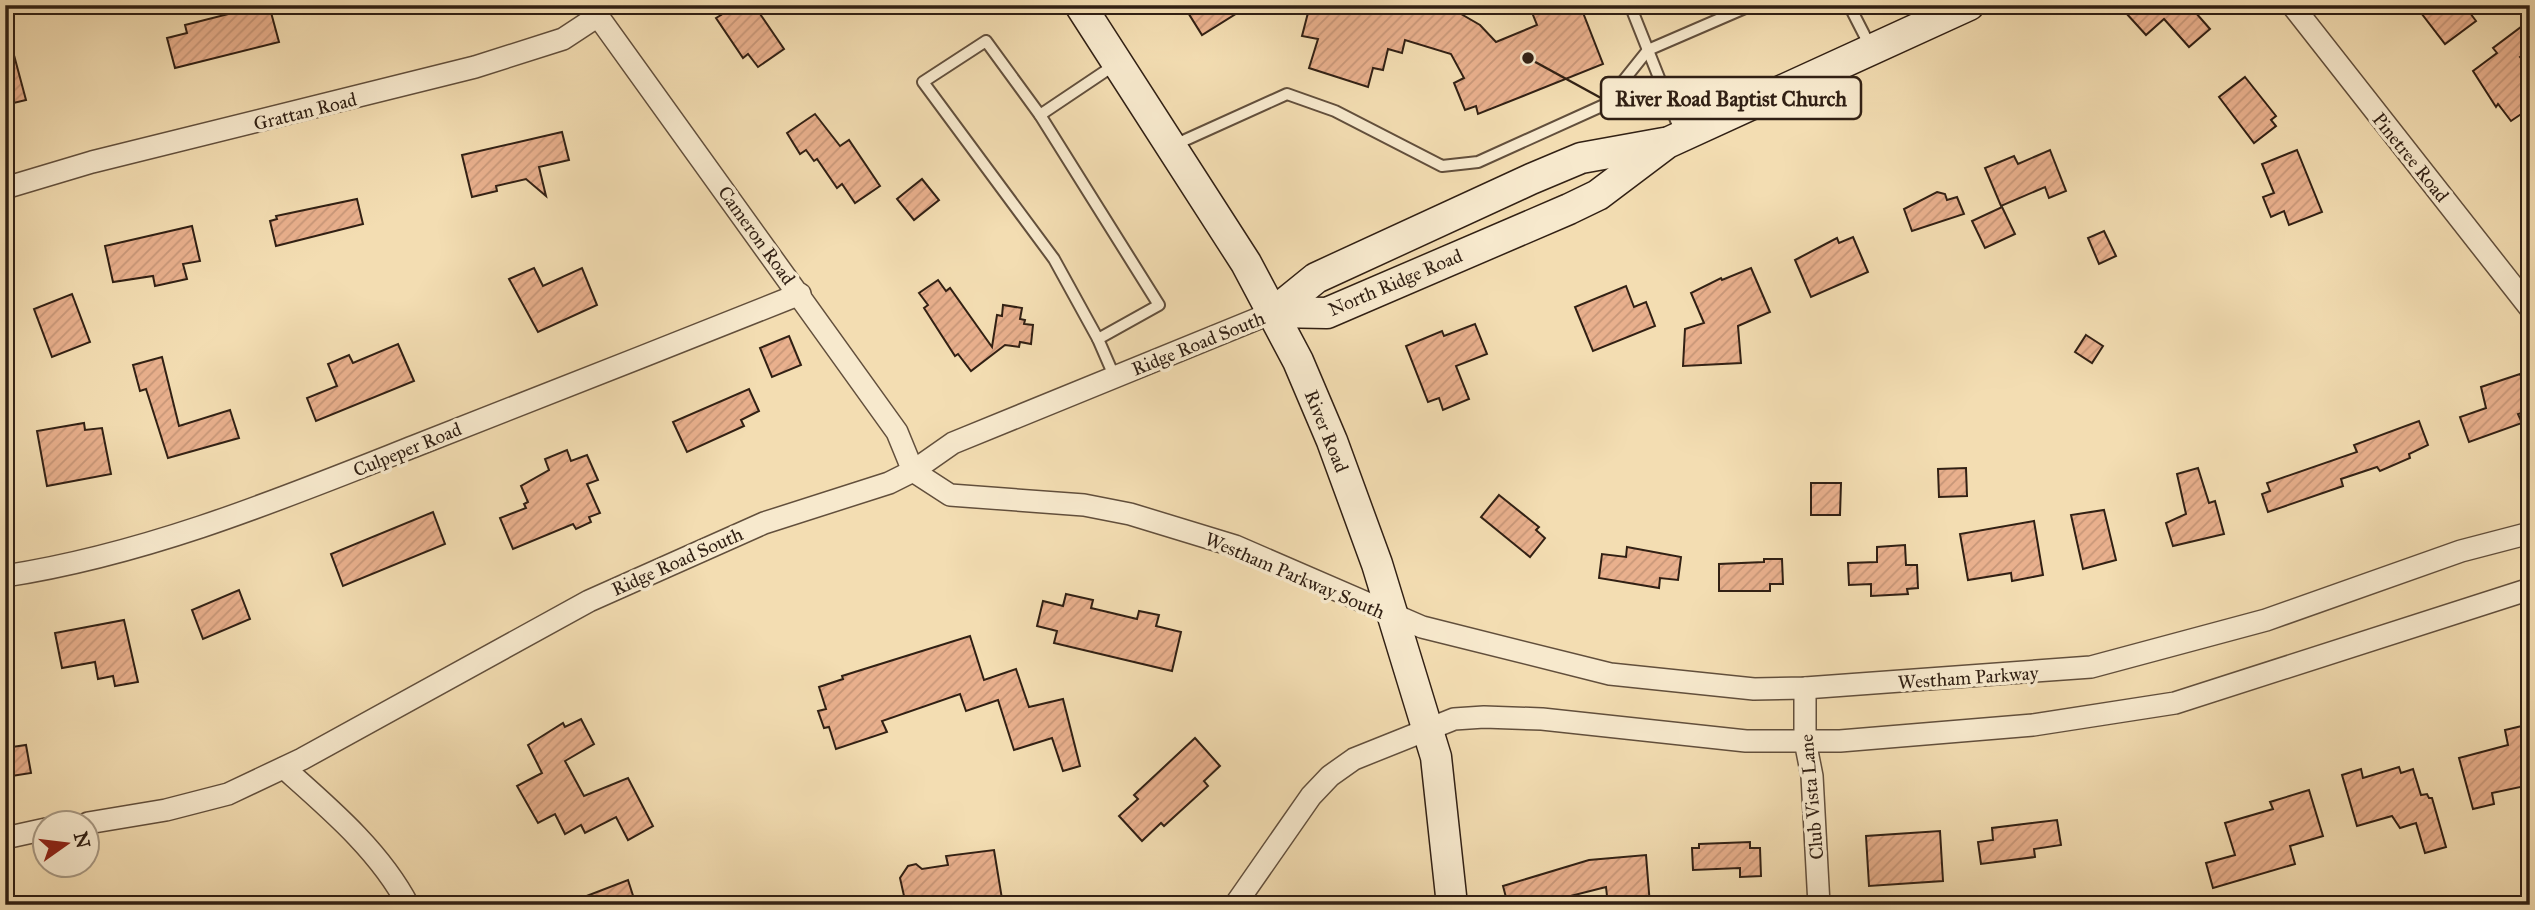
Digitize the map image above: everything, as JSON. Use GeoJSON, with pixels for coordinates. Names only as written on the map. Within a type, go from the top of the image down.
{"type":"FeatureCollection","features":[{"type":"Feature","properties":{"kind":"main road","name":"River Road"},"geometry":{"type":"LineString","coordinates":[[1080,5],[1172,146],[1274,312],[1332,441],[1394,617],[1436,757],[1445,816],[1452,905]]}},
{"type":"Feature","properties":{"kind":"main road","name":"North Ridge Road"},"geometry":{"type":"LineString","coordinates":[[1274,312],[1327,313],[1598,195],[1675,139],[1969,5]]}},
{"type":"Feature","properties":{"kind":"main road","name":"North Ridge Road"},"geometry":{"type":"LineString","coordinates":[[1274,312],[1316,278],[1531,178],[1581,158],[1675,139]]}},
{"type":"Feature","properties":{"kind":"street","name":"Pinetree Road"},"geometry":{"type":"LineString","coordinates":[[2292,5],[2530,308]]}},
{"type":"Feature","properties":{"kind":"street","name":"Grattan Road"},"geometry":{"type":"LineString","coordinates":[[5,188],[92,162],[236,129],[475,67],[554,42],[594,11]]}},
{"type":"Feature","properties":{"kind":"street","name":"Cameron Road"},"geometry":{"type":"LineString","coordinates":[[594,11],[897,432],[913,471]]}},
{"type":"Feature","properties":{"kind":"street","name":"Culpeper Road"},"geometry":{"type":"LineString","coordinates":[[5,576],[152,544],[267,503],[800,294]]}},
{"type":"Feature","properties":{"kind":"street","name":"Ridge Road South"},"geometry":{"type":"LineString","coordinates":[[102,821],[166,810],[228,793],[284,768],[589,601],[752,528],[828,501],[866,492],[913,471],[953,443],[1274,312]]}},
{"type":"Feature","properties":{"kind":"street","name":"Westham Parkway South"},"geometry":{"type":"LineString","coordinates":[[913,471],[950,495],[1084,505],[1163,522],[1235,546],[1394,617]]}},
{"type":"Feature","properties":{"kind":"street","name":"Westham Parkway"},"geometry":{"type":"LineString","coordinates":[[1394,617],[1524,654],[1630,678],[1754,688],[1805,688],[2091,667],[2266,620],[2461,551],[2530,533]]}},
{"type":"Feature","properties":{"kind":"street"},"geometry":{"type":"LineString","coordinates":[[1235,905],[1304,806],[1330,776],[1354,759],[1454,719],[1542,719],[1733,740],[1805,741],[2033,725],[2175,703],[2530,589]]}},
{"type":"Feature","properties":{"kind":"street","name":"Club Vista Lane"},"geometry":{"type":"LineString","coordinates":[[1805,688],[1805,741],[1812,775],[1819,905]]}},
{"type":"Feature","properties":{"kind":"street"},"geometry":{"type":"LineString","coordinates":[[284,768],[336,814],[400,890],[408,905]]}},
{"type":"Feature","properties":{"kind":"street"},"geometry":{"type":"LineString","coordinates":[[5,838],[32,832]]}},
{"type":"Feature","properties":{"kind":"lane"},"geometry":{"type":"LineString","coordinates":[[1630,5],[1648,50],[1675,139]]}},
{"type":"Feature","properties":{"kind":"lane"},"geometry":{"type":"LineString","coordinates":[[1172,146],[1287,94],[1335,111],[1442,166],[1478,162],[1604,106],[1648,50],[1752,5]]}},
{"type":"Feature","properties":{"kind":"lane"},"geometry":{"type":"LineString","coordinates":[[1849,5],[1871,49]]}},
{"type":"Feature","properties":{"kind":"lane"},"geometry":{"type":"LineString","coordinates":[[1098,339],[1159,305],[1040,115],[986,41],[923,82],[1054,259],[1098,339],[1115,378]]}},
{"type":"Feature","properties":{"kind":"lane"},"geometry":{"type":"LineString","coordinates":[[1040,115],[1119,63]]}},
{"type":"Feature","properties":{"kind":"building"},"geometry":{"type":"Polygon","coordinates":[[[269,5],[279,42],[175,68],[167,38],[187,33],[185,25],[269,5]]]}},
{"type":"Feature","properties":{"kind":"building"},"geometry":{"type":"Polygon","coordinates":[[[714,5],[754,5],[784,49],[758,67],[748,54],[743,58],[716,18],[721,15],[714,5]]]}},
{"type":"Feature","properties":{"kind":"building"},"geometry":{"type":"Polygon","coordinates":[[[1198,5],[1250,5],[1202,35],[1187,11],[1198,5]]]}},
{"type":"Feature","properties":{"kind":"building"},"geometry":{"type":"Polygon","coordinates":[[[1310,5],[1457,5],[1456,11],[1480,25],[1496,42],[1537,25],[1529,5],[1580,5],[1603,64],[1478,114],[1476,106],[1465,110],[1454,83],[1464,78],[1451,54],[1405,40],[1402,53],[1388,49],[1383,70],[1373,68],[1368,87],[1309,68],[1318,39],[1302,36],[1310,5]]]}},
{"type":"Feature","properties":{"kind":"building"},"geometry":{"type":"Polygon","coordinates":[[[2135,5],[2189,5],[2210,29],[2189,47],[2164,19],[2146,35],[2126,13],[2135,5]]]}},
{"type":"Feature","properties":{"kind":"building"},"geometry":{"type":"Polygon","coordinates":[[[2415,5],[2464,5],[2476,21],[2445,44],[2415,5]]]}},
{"type":"Feature","properties":{"kind":"building"},"geometry":{"type":"Polygon","coordinates":[[[2521,27],[2530,38],[2530,50],[2520,57],[2530,69],[2530,108],[2511,121],[2498,104],[2496,107],[2473,71],[2497,53],[2493,48],[2521,27]]]}},
{"type":"Feature","properties":{"kind":"building"},"geometry":{"type":"Polygon","coordinates":[[[11,44],[26,100],[5,105],[5,45],[11,44]]]}},
{"type":"Feature","properties":{"kind":"building"},"geometry":{"type":"Polygon","coordinates":[[[2245,77],[2276,116],[2271,120],[2276,126],[2254,143],[2219,97],[2245,77]]]}},
{"type":"Feature","properties":{"kind":"building"},"geometry":{"type":"Polygon","coordinates":[[[815,114],[840,146],[849,140],[880,186],[855,203],[842,184],[837,188],[817,159],[814,161],[806,150],[800,154],[787,133],[815,114]]]}},
{"type":"Feature","properties":{"kind":"building"},"geometry":{"type":"Polygon","coordinates":[[[562,132],[569,160],[539,167],[546,196],[526,179],[496,186],[497,191],[472,197],[462,155],[562,132]]]}},
{"type":"Feature","properties":{"kind":"building"},"geometry":{"type":"Polygon","coordinates":[[[2050,150],[2066,191],[2049,198],[2045,187],[2001,206],[1985,168],[2014,156],[2018,164],[2050,150]]]}},
{"type":"Feature","properties":{"kind":"building"},"geometry":{"type":"Polygon","coordinates":[[[2297,150],[2322,212],[2289,225],[2284,211],[2271,217],[2263,197],[2274,193],[2262,164],[2297,150]]]}},
{"type":"Feature","properties":{"kind":"building"},"geometry":{"type":"Polygon","coordinates":[[[922,179],[939,200],[914,220],[897,199],[922,179]]]}},
{"type":"Feature","properties":{"kind":"building"},"geometry":{"type":"Polygon","coordinates":[[[1937,192],[1945,194],[1947,200],[1957,197],[1964,214],[1912,231],[1904,209],[1937,192]]]}},
{"type":"Feature","properties":{"kind":"building"},"geometry":{"type":"Polygon","coordinates":[[[357,199],[363,224],[276,246],[270,221],[277,219],[276,216],[357,199]]]}},
{"type":"Feature","properties":{"kind":"building"},"geometry":{"type":"Polygon","coordinates":[[[2002,207],[2015,234],[1985,248],[1972,221],[2002,207]]]}},
{"type":"Feature","properties":{"kind":"building"},"geometry":{"type":"Polygon","coordinates":[[[192,226],[200,261],[183,264],[187,279],[155,286],[153,276],[113,282],[105,246],[192,226]]]}},
{"type":"Feature","properties":{"kind":"building"},"geometry":{"type":"Polygon","coordinates":[[[2104,231],[2116,256],[2099,264],[2088,238],[2104,231]]]}},
{"type":"Feature","properties":{"kind":"building"},"geometry":{"type":"Polygon","coordinates":[[[1853,237],[1868,272],[1811,297],[1795,260],[1837,238],[1839,243],[1853,237]]]}},
{"type":"Feature","properties":{"kind":"building"},"geometry":{"type":"Polygon","coordinates":[[[534,268],[543,286],[582,268],[597,305],[538,332],[509,279],[534,268]]]}},
{"type":"Feature","properties":{"kind":"building"},"geometry":{"type":"Polygon","coordinates":[[[1751,268],[1770,312],[1738,326],[1741,363],[1683,366],[1685,329],[1704,323],[1691,293],[1721,278],[1722,280],[1751,268]]]}},
{"type":"Feature","properties":{"kind":"building"},"geometry":{"type":"Polygon","coordinates":[[[938,280],[946,291],[950,288],[992,347],[997,315],[1002,316],[1003,305],[1022,308],[1020,319],[1025,320],[1024,324],[1033,325],[1031,344],[1020,342],[1019,347],[1005,345],[971,371],[958,354],[955,356],[924,308],[928,305],[919,293],[938,280]]]}},
{"type":"Feature","properties":{"kind":"building"},"geometry":{"type":"Polygon","coordinates":[[[1626,286],[1634,307],[1646,302],[1655,326],[1593,351],[1575,307],[1626,286]]]}},
{"type":"Feature","properties":{"kind":"building"},"geometry":{"type":"Polygon","coordinates":[[[72,294],[90,342],[52,357],[34,309],[72,294]]]}},
{"type":"Feature","properties":{"kind":"building"},"geometry":{"type":"Polygon","coordinates":[[[1475,324],[1487,354],[1456,366],[1469,399],[1443,410],[1439,398],[1428,402],[1406,346],[1442,331],[1444,336],[1475,324]]]}},
{"type":"Feature","properties":{"kind":"building"},"geometry":{"type":"Polygon","coordinates":[[[2086,335],[2103,346],[2092,363],[2075,352],[2086,335]]]}},
{"type":"Feature","properties":{"kind":"building"},"geometry":{"type":"Polygon","coordinates":[[[789,336],[801,365],[772,377],[760,348],[789,336]]]}},
{"type":"Feature","properties":{"kind":"building"},"geometry":{"type":"Polygon","coordinates":[[[398,344],[414,381],[316,421],[307,398],[337,386],[328,364],[349,355],[353,363],[398,344]]]}},
{"type":"Feature","properties":{"kind":"building"},"geometry":{"type":"Polygon","coordinates":[[[162,357],[179,426],[230,410],[239,438],[168,458],[146,389],[140,391],[133,365],[162,357]]]}},
{"type":"Feature","properties":{"kind":"building"},"geometry":{"type":"Polygon","coordinates":[[[2520,374],[2530,395],[2530,410],[2518,414],[2522,423],[2469,442],[2460,417],[2486,408],[2481,387],[2520,374]]]}},
{"type":"Feature","properties":{"kind":"building"},"geometry":{"type":"Polygon","coordinates":[[[749,389],[759,411],[741,420],[744,426],[687,452],[673,422],[749,389]]]}},
{"type":"Feature","properties":{"kind":"building"},"geometry":{"type":"Polygon","coordinates":[[[2419,421],[2428,445],[2409,454],[2410,458],[2380,471],[2377,467],[2341,479],[2343,486],[2268,512],[2262,494],[2270,491],[2267,483],[2357,452],[2354,445],[2419,421]]]}},
{"type":"Feature","properties":{"kind":"building"},"geometry":{"type":"Polygon","coordinates":[[[84,423],[85,430],[102,428],[111,474],[47,486],[37,431],[84,423]]]}},
{"type":"Feature","properties":{"kind":"building"},"geometry":{"type":"Polygon","coordinates":[[[567,450],[571,461],[587,455],[598,480],[587,484],[600,513],[589,517],[591,522],[576,529],[573,524],[513,549],[500,518],[526,508],[524,504],[528,502],[521,486],[549,470],[545,459],[567,450]]]}},
{"type":"Feature","properties":{"kind":"building"},"geometry":{"type":"Polygon","coordinates":[[[1966,468],[1967,496],[1939,497],[1938,469],[1966,468]]]}},
{"type":"Feature","properties":{"kind":"building"},"geometry":{"type":"Polygon","coordinates":[[[2198,468],[2209,503],[2215,501],[2224,534],[2173,546],[2166,523],[2186,514],[2177,474],[2198,468]]]}},
{"type":"Feature","properties":{"kind":"building"},"geometry":{"type":"Polygon","coordinates":[[[1811,483],[1841,483],[1840,515],[1811,515],[1811,483]]]}},
{"type":"Feature","properties":{"kind":"building"},"geometry":{"type":"Polygon","coordinates":[[[1499,495],[1539,527],[1536,530],[1545,538],[1530,557],[1481,517],[1499,495]]]}},
{"type":"Feature","properties":{"kind":"building"},"geometry":{"type":"Polygon","coordinates":[[[2104,510],[2116,560],[2083,569],[2071,515],[2104,510]]]}},
{"type":"Feature","properties":{"kind":"building"},"geometry":{"type":"Polygon","coordinates":[[[433,512],[445,544],[343,586],[331,554],[433,512]]]}},
{"type":"Feature","properties":{"kind":"building"},"geometry":{"type":"Polygon","coordinates":[[[2034,521],[2043,575],[2012,581],[2011,573],[1968,580],[1960,534],[2034,521]]]}},
{"type":"Feature","properties":{"kind":"building"},"geometry":{"type":"Polygon","coordinates":[[[1905,545],[1906,565],[1917,565],[1918,588],[1907,589],[1908,594],[1871,596],[1871,584],[1849,585],[1848,563],[1877,562],[1877,547],[1905,545]]]}},
{"type":"Feature","properties":{"kind":"building"},"geometry":{"type":"Polygon","coordinates":[[[1627,547],[1681,557],[1678,580],[1660,578],[1659,588],[1599,578],[1602,554],[1626,557],[1627,547]]]}},
{"type":"Feature","properties":{"kind":"building"},"geometry":{"type":"Polygon","coordinates":[[[1764,559],[1782,559],[1783,584],[1770,584],[1770,591],[1719,591],[1719,564],[1764,562],[1764,559]]]}},
{"type":"Feature","properties":{"kind":"building"},"geometry":{"type":"Polygon","coordinates":[[[239,590],[250,619],[203,639],[192,610],[239,590]]]}},
{"type":"Feature","properties":{"kind":"building"},"geometry":{"type":"Polygon","coordinates":[[[1066,594],[1093,600],[1091,608],[1137,619],[1139,611],[1159,615],[1156,626],[1181,632],[1172,671],[1054,643],[1057,631],[1037,626],[1043,601],[1063,606],[1066,594]]]}},
{"type":"Feature","properties":{"kind":"building"},"geometry":{"type":"Polygon","coordinates":[[[124,620],[138,682],[115,686],[113,676],[98,679],[95,662],[62,668],[55,633],[124,620]]]}},
{"type":"Feature","properties":{"kind":"building"},"geometry":{"type":"Polygon","coordinates":[[[970,636],[984,680],[1016,669],[1029,707],[1063,699],[1080,766],[1063,771],[1052,738],[1014,750],[998,700],[966,711],[960,694],[882,721],[887,732],[836,749],[829,727],[824,728],[818,711],[826,709],[819,687],[843,679],[842,676],[970,636]]]}},
{"type":"Feature","properties":{"kind":"building"},"geometry":{"type":"Polygon","coordinates":[[[581,719],[594,744],[565,761],[584,796],[628,778],[653,826],[628,840],[616,817],[585,833],[581,825],[565,834],[555,814],[538,823],[517,786],[542,773],[528,745],[563,723],[565,727],[581,719]]]}},
{"type":"Feature","properties":{"kind":"building"},"geometry":{"type":"Polygon","coordinates":[[[2526,725],[2530,743],[2530,785],[2492,793],[2494,804],[2473,809],[2459,758],[2508,745],[2505,730],[2526,725]]]}},
{"type":"Feature","properties":{"kind":"building"},"geometry":{"type":"Polygon","coordinates":[[[1195,738],[1220,766],[1204,781],[1208,786],[1164,826],[1161,823],[1142,841],[1119,816],[1138,799],[1134,795],[1195,738]]]}},
{"type":"Feature","properties":{"kind":"building"},"geometry":{"type":"Polygon","coordinates":[[[26,745],[31,773],[5,777],[5,748],[26,745]]]}},
{"type":"Feature","properties":{"kind":"building"},"geometry":{"type":"Polygon","coordinates":[[[2399,767],[2401,773],[2413,769],[2421,795],[2427,794],[2432,798],[2446,847],[2425,853],[2416,823],[2400,828],[2392,816],[2357,826],[2342,775],[2361,769],[2363,778],[2399,767]]]}},
{"type":"Feature","properties":{"kind":"building"},"geometry":{"type":"Polygon","coordinates":[[[2309,790],[2323,836],[2290,846],[2295,864],[2213,888],[2206,863],[2235,855],[2225,823],[2273,809],[2270,802],[2309,790]]]}},
{"type":"Feature","properties":{"kind":"building"},"geometry":{"type":"Polygon","coordinates":[[[2057,820],[2061,845],[2034,849],[2035,857],[1981,864],[1978,842],[1993,840],[1992,828],[2057,820]]]}},
{"type":"Feature","properties":{"kind":"building"},"geometry":{"type":"Polygon","coordinates":[[[1940,831],[1943,881],[1869,886],[1866,836],[1940,831]]]}},
{"type":"Feature","properties":{"kind":"building"},"geometry":{"type":"Polygon","coordinates":[[[1750,842],[1750,848],[1760,848],[1761,876],[1740,877],[1740,868],[1693,870],[1692,848],[1699,848],[1699,844],[1750,842]]]}},
{"type":"Feature","properties":{"kind":"building"},"geometry":{"type":"Polygon","coordinates":[[[994,850],[1003,905],[906,905],[900,878],[908,866],[916,864],[922,869],[948,865],[946,856],[994,850]]]}},
{"type":"Feature","properties":{"kind":"building"},"geometry":{"type":"Polygon","coordinates":[[[1646,855],[1650,905],[1608,905],[1606,887],[1535,905],[1508,905],[1503,886],[1589,860],[1646,855]]]}},
{"type":"Feature","properties":{"kind":"building"},"geometry":{"type":"Polygon","coordinates":[[[628,880],[636,905],[571,905],[571,902],[628,880]]]}},
{"type":"Feature","properties":{"kind":"place","name":"River Road Baptist Church"},"geometry":{"type":"Point","coordinates":[1528,58]}}]}
